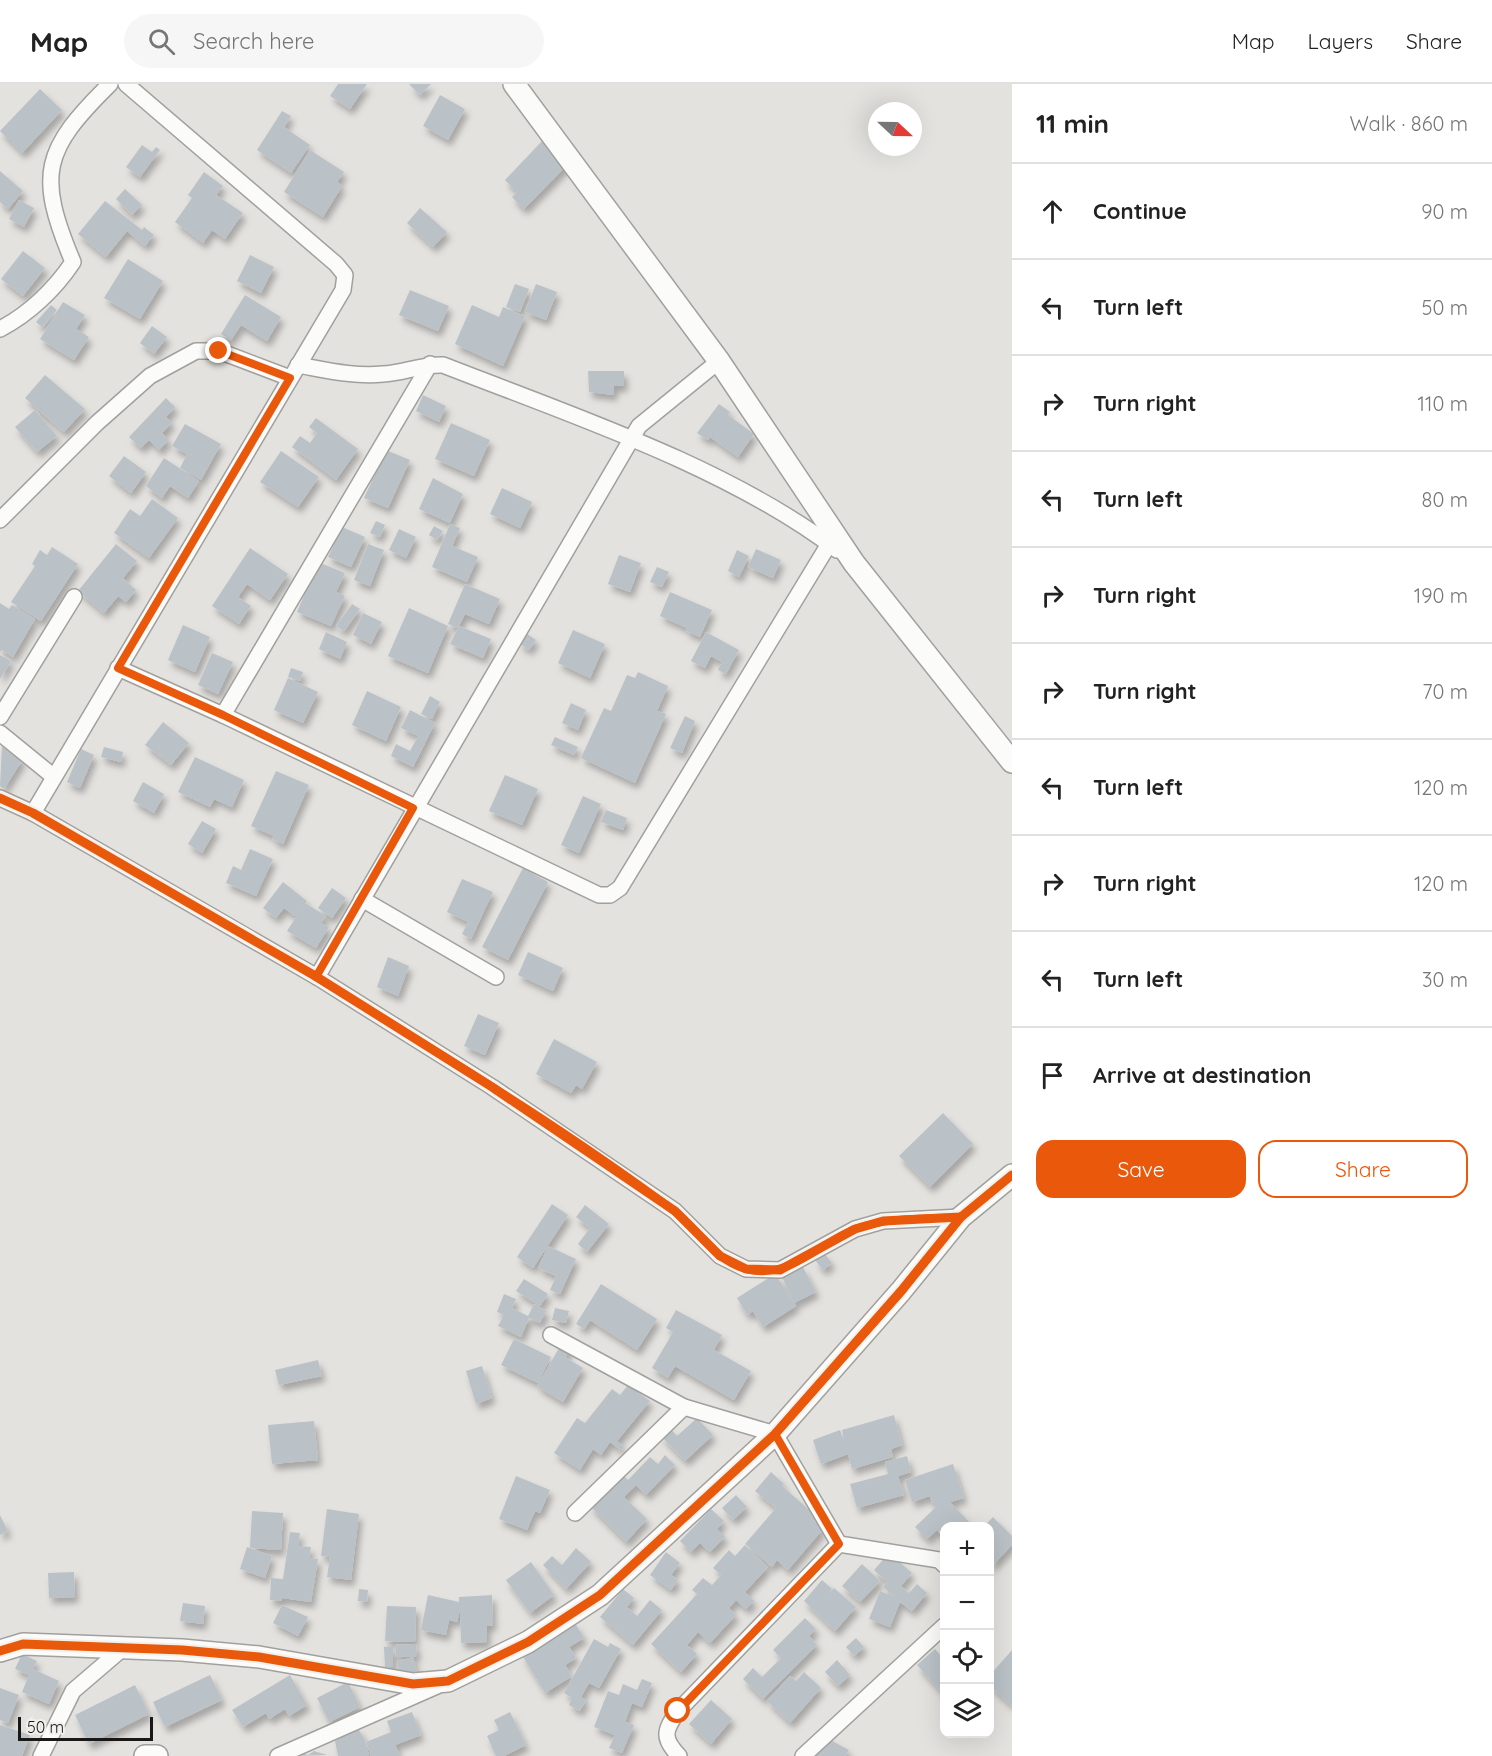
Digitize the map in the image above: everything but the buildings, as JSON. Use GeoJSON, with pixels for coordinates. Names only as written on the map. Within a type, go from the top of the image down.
{"type":"FeatureCollection","features":[{"type":"Feature","properties":{"kind":"street"},"geometry":{"type":"LineString","coordinates":[[0,329],[21,318],[65,274],[73,262],[56,222],[50,189],[51,172],[58,145],[75,118],[110,84]]}},
{"type":"Feature","properties":{"kind":"street"},"geometry":{"type":"LineString","coordinates":[[33,813],[343,290],[345,275],[336,264],[126,84]]}},
{"type":"Feature","properties":{"kind":"street"},"geometry":{"type":"LineString","coordinates":[[514,84],[719,361],[854,563],[1012,762]]}},
{"type":"Feature","properties":{"kind":"street"},"geometry":{"type":"LineString","coordinates":[[0,520],[97,423],[150,376],[196,351],[219,351],[294,371],[357,375],[386,374],[430,364],[443,365],[632,440],[776,510],[854,563]]}},
{"type":"Feature","properties":{"kind":"street"},"geometry":{"type":"LineString","coordinates":[[316,977],[639,426],[719,361]]}},
{"type":"Feature","properties":{"kind":"street"},"geometry":{"type":"LineString","coordinates":[[223,715],[430,364]]}},
{"type":"Feature","properties":{"kind":"street"},"geometry":{"type":"LineString","coordinates":[[118,668],[223,715],[413,808],[599,895],[610,895],[620,888],[829,544]]}},
{"type":"Feature","properties":{"kind":"street"},"geometry":{"type":"LineString","coordinates":[[0,717],[74,597]]}},
{"type":"Feature","properties":{"kind":"street"},"geometry":{"type":"LineString","coordinates":[[0,733],[54,777]]}},
{"type":"Feature","properties":{"kind":"street"},"geometry":{"type":"LineString","coordinates":[[0,798],[33,813],[316,977],[492,1087],[675,1211],[720,1256],[746,1269],[780,1270],[855,1229],[883,1221],[961,1217]]}},
{"type":"Feature","properties":{"kind":"street"},"geometry":{"type":"LineString","coordinates":[[362,899],[496,976]]}},
{"type":"Feature","properties":{"kind":"street"},"geometry":{"type":"LineString","coordinates":[[278,1756],[448,1681],[528,1642],[600,1595],[775,1434],[902,1291],[961,1217],[1012,1175]]}},
{"type":"Feature","properties":{"kind":"street"},"geometry":{"type":"LineString","coordinates":[[551,1335],[684,1407],[775,1434],[839,1544]]}},
{"type":"Feature","properties":{"kind":"street"},"geometry":{"type":"LineString","coordinates":[[575,1513],[684,1407]]}},
{"type":"Feature","properties":{"kind":"street"},"geometry":{"type":"LineString","coordinates":[[839,1544],[940,1561]]}},
{"type":"Feature","properties":{"kind":"street"},"geometry":{"type":"LineString","coordinates":[[679,1756],[668,1743],[667,1727],[678,1711],[839,1544]]}},
{"type":"Feature","properties":{"kind":"street"},"geometry":{"type":"LineString","coordinates":[[803,1756],[941,1630]]}},
{"type":"Feature","properties":{"kind":"street"},"geometry":{"type":"LineString","coordinates":[[0,1651],[23,1644],[182,1650],[259,1657],[413,1684],[448,1681]]}},
{"type":"Feature","properties":{"kind":"street"},"geometry":{"type":"LineString","coordinates":[[41,1756],[73,1691],[122,1649]]}},
{"type":"Feature","properties":{"kind":"street"},"geometry":{"type":"LineString","coordinates":[[145,1756],[157,1756]]}},
{"type":"Feature","properties":{"kind":"cycle path"},"geometry":{"type":"LineString","coordinates":[[0,798],[33,813],[317,977],[492,1087],[675,1211],[720,1256],[746,1269],[780,1270],[855,1229],[883,1221],[961,1217]]}},
{"type":"Feature","properties":{"kind":"cycle path"},"geometry":{"type":"LineString","coordinates":[[0,1651],[23,1644],[182,1650],[259,1657],[413,1684],[448,1681],[528,1642],[600,1595],[775,1434],[901,1291],[961,1217],[1012,1175]]}},
{"type":"Feature","properties":{"kind":"route"},"geometry":{"type":"LineString","coordinates":[[219,351],[290,378],[118,668],[223,715],[413,808],[316,977],[492,1087],[675,1211],[720,1256],[746,1269],[780,1270],[855,1229],[883,1221],[961,1217],[902,1291],[775,1434],[839,1544],[678,1711]]}}]}
